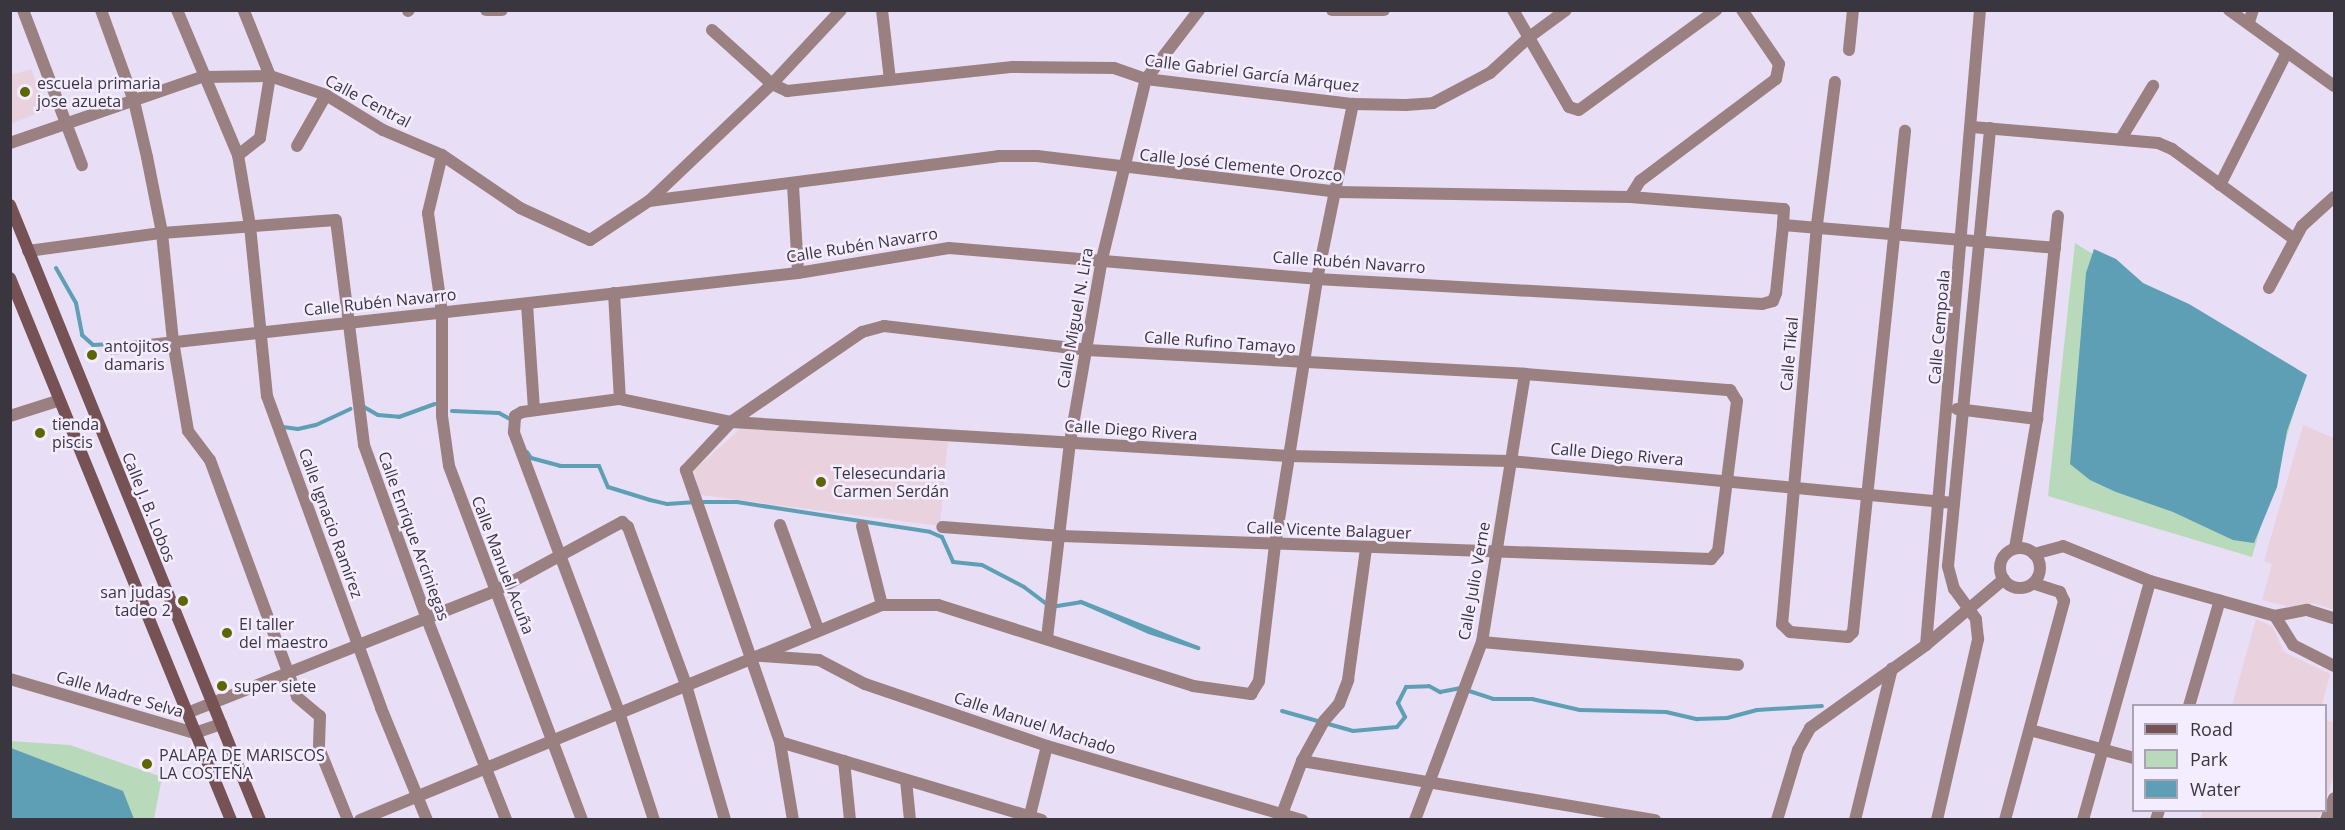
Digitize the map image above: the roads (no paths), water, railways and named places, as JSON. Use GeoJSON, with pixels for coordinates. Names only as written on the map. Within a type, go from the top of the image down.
{"type":"FeatureCollection","features":[{"type":"Feature","properties":{"kind":"main road","name":"Calle J. B. Lobos"},"geometry":{"type":"LineString","coordinates":[[10,205],[260,819]]}},
{"type":"Feature","properties":{"kind":"main road"},"geometry":{"type":"LineString","coordinates":[[10,278],[231,819]]}},
{"type":"Feature","properties":{"kind":"street"},"geometry":{"type":"LineString","coordinates":[[23,10],[82,165]]}},
{"type":"Feature","properties":{"kind":"street"},"geometry":{"type":"LineString","coordinates":[[101,10],[134,101],[162,233],[173,341],[188,431],[210,460],[297,697],[320,716],[319,748],[348,819]]}},
{"type":"Feature","properties":{"kind":"street","name":"Calle Ignacio Ramírez"},"geometry":{"type":"LineString","coordinates":[[177,10],[202,77],[238,155],[250,226],[260,332],[270,404],[359,645],[427,819]]}},
{"type":"Feature","properties":{"kind":"street"},"geometry":{"type":"LineString","coordinates":[[486,10],[502,10]]}},
{"type":"Feature","properties":{"kind":"street"},"geometry":{"type":"LineString","coordinates":[[882,10],[890,80]]}},
{"type":"Feature","properties":{"kind":"street"},"geometry":{"type":"LineString","coordinates":[[1146,79],[1199,10]]}},
{"type":"Feature","properties":{"kind":"street"},"geometry":{"type":"LineString","coordinates":[[1332,10],[1384,10]]}},
{"type":"Feature","properties":{"kind":"street"},"geometry":{"type":"LineString","coordinates":[[1513,10],[1569,107],[1579,110],[1716,10]]}},
{"type":"Feature","properties":{"kind":"street","name":"Calle Gabriel García Márquez"},"geometry":{"type":"LineString","coordinates":[[712,30],[772,84],[787,91],[1013,67],[1114,68],[1146,79],[1353,104],[1433,103],[1490,73],[1528,38],[1566,10]]}},
{"type":"Feature","properties":{"kind":"street"},"geometry":{"type":"LineString","coordinates":[[1630,197],[1640,181],[1776,79],[1779,64],[1742,10]]}},
{"type":"Feature","properties":{"kind":"street"},"geometry":{"type":"LineString","coordinates":[[1849,50],[1853,10]]}},
{"type":"Feature","properties":{"kind":"street","name":"Calle Cempoala"},"geometry":{"type":"LineString","coordinates":[[1926,645],[1937,500],[1948,409],[1963,239],[1980,10]]}},
{"type":"Feature","properties":{"kind":"street"},"geometry":{"type":"LineString","coordinates":[[2229,10],[2251,16],[2287,52],[2334,84]]}},
{"type":"Feature","properties":{"kind":"street"},"geometry":{"type":"LineString","coordinates":[[238,155],[260,138],[270,76],[244,11]]}},
{"type":"Feature","properties":{"kind":"street"},"geometry":{"type":"LineString","coordinates":[[648,201],[772,84],[837,12]]}},
{"type":"Feature","properties":{"kind":"street"},"geometry":{"type":"LineString","coordinates":[[2220,184],[2287,52]]}},
{"type":"Feature","properties":{"kind":"street","name":"Calle Central"},"geometry":{"type":"LineString","coordinates":[[10,143],[65,122],[202,77],[270,76],[326,95],[383,130],[442,155],[520,208],[590,240],[648,201]]}},
{"type":"Feature","properties":{"kind":"street","name":"Calle Miguel N. Lira"},"geometry":{"type":"LineString","coordinates":[[1047,639],[1061,536],[1070,442],[1102,259],[1146,79]]}},
{"type":"Feature","properties":{"kind":"street","name":"Calle Tikal"},"geometry":{"type":"LineString","coordinates":[[1835,82],[1817,225],[1793,485],[1782,624],[1785,629],[1851,636],[1864,495]]}},
{"type":"Feature","properties":{"kind":"street"},"geometry":{"type":"LineString","coordinates":[[2122,137],[2153,86]]}},
{"type":"Feature","properties":{"kind":"street"},"geometry":{"type":"LineString","coordinates":[[297,146],[326,95]]}},
{"type":"Feature","properties":{"kind":"street"},"geometry":{"type":"LineString","coordinates":[[1275,545],[1306,364],[1317,279],[1337,192],[1353,104]]}},
{"type":"Feature","properties":{"kind":"street"},"geometry":{"type":"LineString","coordinates":[[1972,127],[2122,137],[2172,149],[2294,239]]}},
{"type":"Feature","properties":{"kind":"street","name":"Calle Cempoala"},"geometry":{"type":"LineString","coordinates":[[1937,819],[1977,650],[1976,620],[1948,573],[1990,128]]}},
{"type":"Feature","properties":{"kind":"street"},"geometry":{"type":"LineString","coordinates":[[1864,495],[1905,131]]}},
{"type":"Feature","properties":{"kind":"street","name":"Calle Manuel Acuña"},"geometry":{"type":"LineString","coordinates":[[442,155],[428,213],[442,313],[444,437],[449,466],[582,819]]}},
{"type":"Feature","properties":{"kind":"street","name":"Calle José Clemente Orozco"},"geometry":{"type":"LineString","coordinates":[[648,201],[793,185],[998,156],[1037,156],[1124,169],[1337,192],[1630,197],[1784,209],[1783,225]]}},
{"type":"Feature","properties":{"kind":"street"},"geometry":{"type":"LineString","coordinates":[[793,185],[798,273]]}},
{"type":"Feature","properties":{"kind":"street"},"geometry":{"type":"LineString","coordinates":[[2269,288],[2302,226],[2334,197]]}},
{"type":"Feature","properties":{"kind":"street"},"geometry":{"type":"LineString","coordinates":[[2005,819],[2065,599],[2060,592],[2033,584],[2015,588],[2004,579],[2001,561],[2015,548],[2037,419],[2058,216]]}},
{"type":"Feature","properties":{"kind":"street","name":"Calle Enrique Arciniegas"},"geometry":{"type":"LineString","coordinates":[[250,226],[332,218],[338,224],[364,445],[427,619],[507,819]]}},
{"type":"Feature","properties":{"kind":"street"},"geometry":{"type":"LineString","coordinates":[[1783,225],[1817,225],[2055,248]]}},
{"type":"Feature","properties":{"kind":"street","name":"Calle Rubén Navarro"},"geometry":{"type":"LineString","coordinates":[[113,349],[798,273],[949,248],[1102,259],[1317,279],[1762,304],[1773,301],[1776,293],[1783,225]]}},
{"type":"Feature","properties":{"kind":"street"},"geometry":{"type":"LineString","coordinates":[[28,251],[162,233],[250,226]]}},
{"type":"Feature","properties":{"kind":"street"},"geometry":{"type":"LineString","coordinates":[[614,293],[620,399]]}},
{"type":"Feature","properties":{"kind":"street"},"geometry":{"type":"LineString","coordinates":[[527,304],[534,409],[515,416],[514,432],[619,712],[654,819]]}},
{"type":"Feature","properties":{"kind":"street","name":"Calle Rufino Tamayo"},"geometry":{"type":"LineString","coordinates":[[756,658],[686,470],[731,422],[862,332],[875,328],[1087,350],[1306,364],[1525,374],[1730,390],[1736,394],[1729,481]]}},
{"type":"Feature","properties":{"kind":"street","name":"Calle Julio Verne"},"geometry":{"type":"LineString","coordinates":[[1415,819],[1482,642],[1525,374]]}},
{"type":"Feature","properties":{"kind":"street"},"geometry":{"type":"LineString","coordinates":[[10,416],[60,399]]}},
{"type":"Feature","properties":{"kind":"street","name":"Calle Diego Rivera"},"geometry":{"type":"LineString","coordinates":[[534,409],[620,399],[731,422],[1289,456],[1510,461],[1793,485],[1864,495],[1954,503]]}},
{"type":"Feature","properties":{"kind":"street"},"geometry":{"type":"LineString","coordinates":[[1948,409],[1965,409],[2037,419]]}},
{"type":"Feature","properties":{"kind":"street","name":"Calle Vicente Balaguer"},"geometry":{"type":"LineString","coordinates":[[942,527],[1061,536],[1275,545],[1496,554],[1714,559],[1718,551],[1729,481]]}},
{"type":"Feature","properties":{"kind":"street"},"geometry":{"type":"LineString","coordinates":[[187,713],[495,591],[618,522],[625,524],[686,685],[725,819]]}},
{"type":"Feature","properties":{"kind":"street"},"geometry":{"type":"LineString","coordinates":[[780,525],[818,628]]}},
{"type":"Feature","properties":{"kind":"street"},"geometry":{"type":"LineString","coordinates":[[862,526],[882,604]]}},
{"type":"Feature","properties":{"kind":"street","name":"Calle Manuel Machado"},"geometry":{"type":"LineString","coordinates":[[360,819],[756,658],[818,628],[882,604],[938,605],[1193,686],[1244,696],[1256,690],[1275,545]]}},
{"type":"Feature","properties":{"kind":"street"},"geometry":{"type":"LineString","coordinates":[[2015,548],[2034,554],[2063,546],[2150,581],[2275,616],[2307,610],[2334,618]]}},
{"type":"Feature","properties":{"kind":"street"},"geometry":{"type":"LineString","coordinates":[[1282,814],[1302,761],[1324,721],[1339,704],[1348,680],[1365,548]]}},
{"type":"Feature","properties":{"kind":"street"},"geometry":{"type":"LineString","coordinates":[[2033,584],[2040,567],[2034,554]]}},
{"type":"Feature","properties":{"kind":"street"},"geometry":{"type":"LineString","coordinates":[[1777,819],[1803,735],[1926,645],[2004,579]]}},
{"type":"Feature","properties":{"kind":"street"},"geometry":{"type":"LineString","coordinates":[[2083,819],[2150,581]]}},
{"type":"Feature","properties":{"kind":"street"},"geometry":{"type":"LineString","coordinates":[[2189,704],[2220,600]]}},
{"type":"Feature","properties":{"kind":"street"},"geometry":{"type":"LineString","coordinates":[[2275,616],[2293,645],[2334,666]]}},
{"type":"Feature","properties":{"kind":"street"},"geometry":{"type":"LineString","coordinates":[[1482,642],[1738,665]]}},
{"type":"Feature","properties":{"kind":"street"},"geometry":{"type":"LineString","coordinates":[[756,658],[780,742],[793,819]]}},
{"type":"Feature","properties":{"kind":"street","name":"Calle Manuel Machado"},"geometry":{"type":"LineString","coordinates":[[756,658],[819,660],[865,684],[1047,746],[1302,819]]}},
{"type":"Feature","properties":{"kind":"street"},"geometry":{"type":"LineString","coordinates":[[1855,819],[1892,668]]}},
{"type":"Feature","properties":{"kind":"street","name":"Calle Madre Selva"},"geometry":{"type":"LineString","coordinates":[[10,679],[195,733],[221,724]]}},
{"type":"Feature","properties":{"kind":"street"},"geometry":{"type":"LineString","coordinates":[[2030,730],[2132,758]]}},
{"type":"Feature","properties":{"kind":"street"},"geometry":{"type":"LineString","coordinates":[[780,742],[1036,818],[1047,746]]}},
{"type":"Feature","properties":{"kind":"street"},"geometry":{"type":"LineString","coordinates":[[844,761],[850,819]]}},
{"type":"Feature","properties":{"kind":"street"},"geometry":{"type":"LineString","coordinates":[[1302,761],[1655,819]]}},
{"type":"Feature","properties":{"kind":"street"},"geometry":{"type":"LineString","coordinates":[[906,780],[910,819]]}},
{"type":"Feature","properties":{"kind":"street"},"geometry":{"type":"LineString","coordinates":[[2326,819],[2334,798]]}},
{"type":"Feature","properties":{"kind":"water"},"geometry":{"type":"Polygon","coordinates":[[[2094,249],[2116,259],[2143,283],[2189,304],[2307,375],[2287,431],[2277,487],[2254,543],[2233,540],[2173,512],[2116,492],[2090,480],[2070,464],[2086,273],[2094,249]]]}},
{"type":"Feature","properties":{"kind":"water"},"geometry":{"type":"Polygon","coordinates":[[[11,748],[123,791],[134,819],[11,819],[11,748]]]}},
{"type":"Feature","properties":{"kind":"waterway"},"geometry":{"type":"LineString","coordinates":[[56,268],[76,303],[82,335],[93,345],[113,344]]}},
{"type":"Feature","properties":{"kind":"waterway"},"geometry":{"type":"LineString","coordinates":[[364,407],[378,415],[399,417],[435,404]]}},
{"type":"Feature","properties":{"kind":"waterway"},"geometry":{"type":"LineString","coordinates":[[283,427],[298,429],[316,425],[350,409]]}},
{"type":"Feature","properties":{"kind":"waterway"},"geometry":{"type":"LineString","coordinates":[[452,411],[499,413],[510,419]]}},
{"type":"Feature","properties":{"kind":"waterway"},"geometry":{"type":"LineString","coordinates":[[527,452],[531,458],[560,466],[599,466],[608,487],[650,500],[667,504],[693,502]]}},
{"type":"Feature","properties":{"kind":"waterway"},"geometry":{"type":"LineString","coordinates":[[701,502],[737,502],[930,532],[942,537],[953,562],[982,565],[1024,587],[1051,607],[1081,602],[1149,632],[1198,648],[1081,602]]}},
{"type":"Feature","properties":{"kind":"waterway"},"geometry":{"type":"LineString","coordinates":[[1282,711],[1353,731],[1397,727],[1405,717],[1398,703],[1406,687],[1429,686],[1440,692],[1460,688],[1493,699],[1532,699],[1580,710],[1666,712],[1697,719],[1727,718],[1757,710],[1822,706]]}},
{"type":"Feature","properties":{"kind":"place","name":"escuela primaria jose azueta"},"geometry":{"type":"Point","coordinates":[25,92]}},
{"type":"Feature","properties":{"kind":"place","name":"antojitos damaris"},"geometry":{"type":"Point","coordinates":[92,355]}},
{"type":"Feature","properties":{"kind":"place","name":"tienda piscis"},"geometry":{"type":"Point","coordinates":[40,433]}},
{"type":"Feature","properties":{"kind":"place","name":"Telesecundaria Carmen Serdán"},"geometry":{"type":"Point","coordinates":[821,482]}},
{"type":"Feature","properties":{"kind":"place","name":"san judas tadeo 2"},"geometry":{"type":"Point","coordinates":[183,601]}},
{"type":"Feature","properties":{"kind":"place","name":"El taller del maestro"},"geometry":{"type":"Point","coordinates":[227,633]}},
{"type":"Feature","properties":{"kind":"place","name":"super siete"},"geometry":{"type":"Point","coordinates":[222,686]}},
{"type":"Feature","properties":{"kind":"place","name":"PALAPA DE MARISCOS LA COSTEÑA"},"geometry":{"type":"Point","coordinates":[147,764]}}]}
